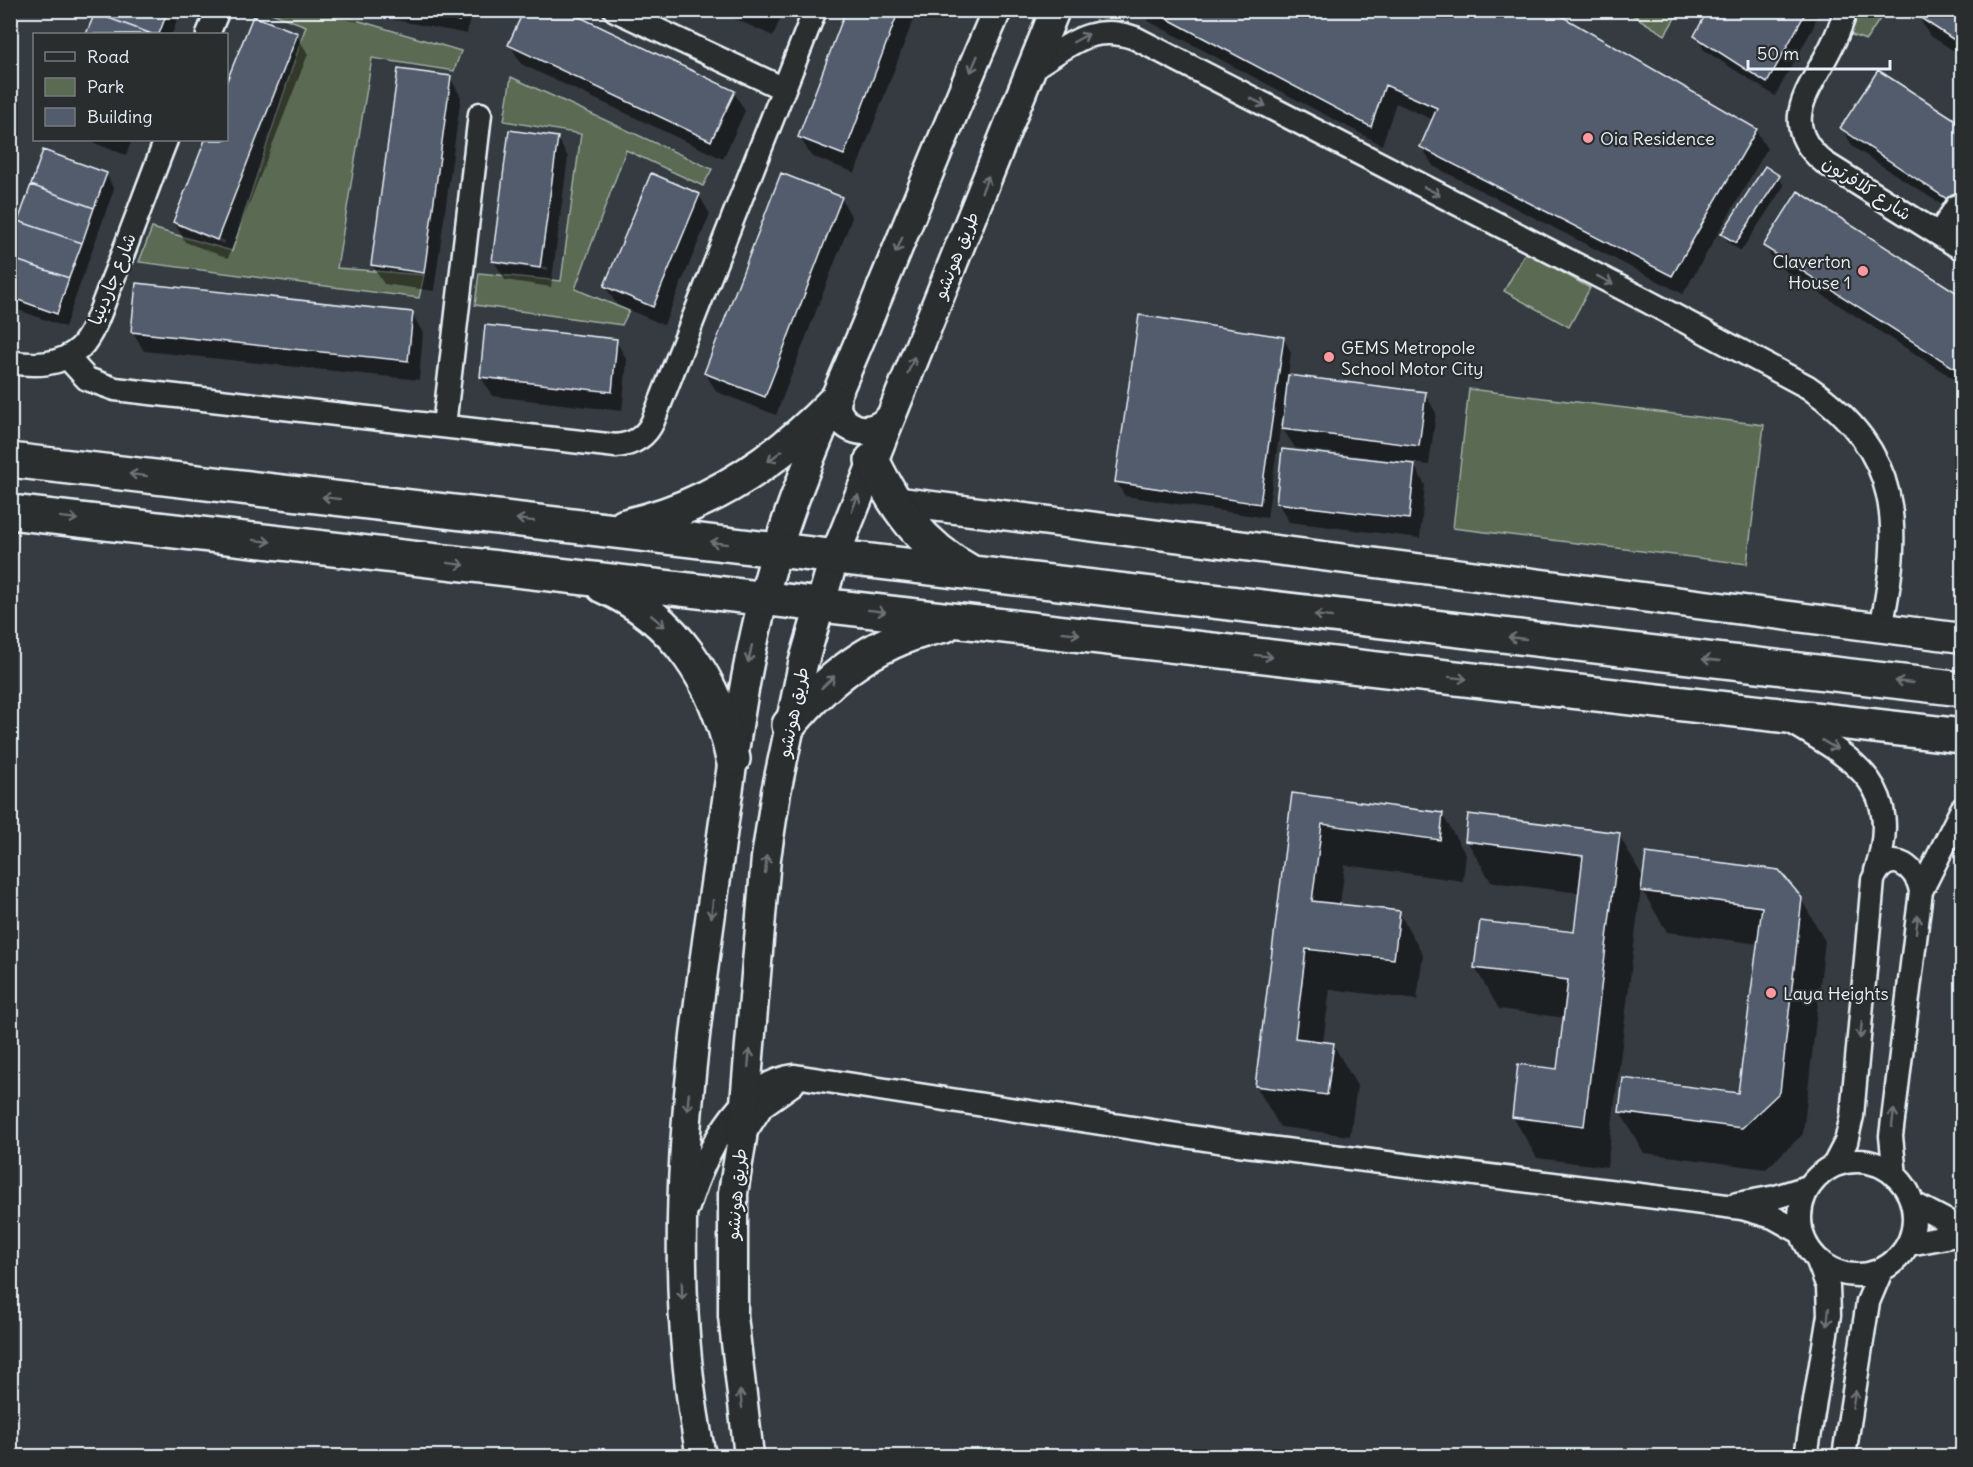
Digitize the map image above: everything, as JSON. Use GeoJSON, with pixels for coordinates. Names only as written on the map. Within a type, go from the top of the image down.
{"type":"FeatureCollection","features":[{"type":"Feature","properties":{"kind":"main road"},"geometry":{"type":"LineString","coordinates":[[607,530],[675,511],[731,485],[796,440],[834,402]]}},
{"type":"Feature","properties":{"kind":"main road"},"geometry":{"type":"LineString","coordinates":[[10,460],[1962,689]]}},
{"type":"Feature","properties":{"kind":"main road"},"geometry":{"type":"LineString","coordinates":[[872,460],[893,501],[930,544],[976,575]]}},
{"type":"Feature","properties":{"kind":"main road"},"geometry":{"type":"LineString","coordinates":[[10,512],[1962,736]]}},
{"type":"Feature","properties":{"kind":"main road"},"geometry":{"type":"LineString","coordinates":[[591,580],[618,592],[644,609],[687,650],[717,702],[733,759]]}},
{"type":"Feature","properties":{"kind":"main road"},"geometry":{"type":"LineString","coordinates":[[789,725],[828,682],[866,655],[897,639],[929,628],[964,621]]}},
{"type":"Feature","properties":{"kind":"street"},"geometry":{"type":"LineString","coordinates":[[208,33],[218,10]]}},
{"type":"Feature","properties":{"kind":"street"},"geometry":{"type":"LineString","coordinates":[[615,10],[784,89]]}},
{"type":"Feature","properties":{"kind":"street"},"geometry":{"type":"LineString","coordinates":[[10,362],[33,366],[67,357],[87,379],[115,389],[616,446],[643,436],[653,421],[815,10]]}},
{"type":"Feature","properties":{"kind":"street","name":"طريق هونشو"},"geometry":{"type":"LineString","coordinates":[[749,1456],[737,1368],[732,1263],[733,1193],[742,1138],[766,858],[789,725],[819,604],[834,558],[1055,10]]}},
{"type":"Feature","properties":{"kind":"street","name":"شارع كلافرتون"},"geometry":{"type":"LineString","coordinates":[[1846,10],[1833,44],[1802,102],[1799,115],[1803,141],[1810,152],[1825,163],[1962,249]]}},
{"type":"Feature","properties":{"kind":"street"},"geometry":{"type":"LineString","coordinates":[[701,1456],[683,1316],[681,1233],[690,1081],[743,687],[763,597],[777,550],[834,402],[991,16]]}},
{"type":"Feature","properties":{"kind":"street"},"geometry":{"type":"LineString","coordinates":[[1031,69],[1088,34],[1104,31],[1135,38],[1645,300],[1808,387],[1832,404],[1855,426],[1873,453],[1885,482],[1892,513],[1893,552],[1881,628]]}},
{"type":"Feature","properties":{"kind":"street"},"geometry":{"type":"LineString","coordinates":[[444,426],[480,114]]}},
{"type":"Feature","properties":{"kind":"street","name":"شارع جاردينيا"},"geometry":{"type":"LineString","coordinates":[[67,357],[81,347],[98,317],[166,141]]}},
{"type":"Feature","properties":{"kind":"street"},"geometry":{"type":"LineString","coordinates":[[1939,234],[1958,206]]}},
{"type":"Feature","properties":{"kind":"street"},"geometry":{"type":"LineString","coordinates":[[834,402],[840,419],[856,430],[874,430],[889,419]]}},
{"type":"Feature","properties":{"kind":"street"},"geometry":{"type":"LineString","coordinates":[[893,501],[1962,638]]}},
{"type":"Feature","properties":{"kind":"street"},"geometry":{"type":"LineString","coordinates":[[1779,715],[1840,751],[1858,765],[1872,784],[1881,805],[1885,827],[1883,850],[1870,892],[1863,1007],[1852,1116],[1846,1142],[1834,1165]]}},
{"type":"Feature","properties":{"kind":"street"},"geometry":{"type":"LineString","coordinates":[[1895,1176],[1891,1136],[1921,891],[1962,809]]}},
{"type":"Feature","properties":{"kind":"street"},"geometry":{"type":"LineString","coordinates":[[1876,872],[1885,864],[1896,862],[1907,865],[1916,873],[1921,891]]}},
{"type":"Feature","properties":{"kind":"street"},"geometry":{"type":"LineString","coordinates":[[681,1233],[689,1204],[708,1159],[727,1125],[755,1091],[774,1080],[795,1076],[1230,1143],[1727,1206],[1773,1217],[1800,1232]]}},
{"type":"Feature","properties":{"kind":"street"},"geometry":{"type":"LineString","coordinates":[[742,1138],[762,1106],[793,1084],[810,1077]]}},
{"type":"Feature","properties":{"kind":"street"},"geometry":{"type":"LineString","coordinates":[[1850,1161],[1866,1162],[1881,1167],[1895,1176],[1906,1188],[1912,1203],[1914,1224],[1909,1244],[1892,1264],[1881,1271],[1864,1275],[1848,1275],[1832,1270],[1818,1261],[1807,1248],[1800,1232],[1800,1209],[1808,1187],[1819,1174],[1834,1165],[1850,1161]]}},
{"type":"Feature","properties":{"kind":"street"},"geometry":{"type":"LineString","coordinates":[[1727,1206],[1776,1197],[1808,1187]]}},
{"type":"Feature","properties":{"kind":"street"},"geometry":{"type":"LineString","coordinates":[[1912,1203],[1962,1229]]}},
{"type":"Feature","properties":{"kind":"street"},"geometry":{"type":"LineString","coordinates":[[1909,1244],[1962,1234]]}},
{"type":"Feature","properties":{"kind":"street"},"geometry":{"type":"LineString","coordinates":[[1806,1456],[1829,1315],[1828,1287],[1818,1261]]}},
{"type":"Feature","properties":{"kind":"street"},"geometry":{"type":"LineString","coordinates":[[1844,1456],[1868,1302],[1881,1271]]}},
{"type":"Feature","properties":{"kind":"green space"},"geometry":{"type":"Polygon","coordinates":[[[266,11],[326,11],[461,51],[454,71],[372,58],[337,268],[424,275],[419,298],[139,262],[152,228],[232,251],[306,26],[266,11]]]}},
{"type":"Feature","properties":{"kind":"green space"},"geometry":{"type":"Polygon","coordinates":[[[1626,11],[1679,11],[1665,35],[1626,11]]]}},
{"type":"Feature","properties":{"kind":"green space"},"geometry":{"type":"Polygon","coordinates":[[[1856,11],[1885,11],[1866,40],[1849,34],[1856,11]]]}},
{"type":"Feature","properties":{"kind":"green space"},"geometry":{"type":"Polygon","coordinates":[[[511,77],[712,169],[703,186],[626,150],[575,289],[629,311],[622,325],[475,305],[479,273],[561,281],[581,134],[504,121],[511,77]]]}},
{"type":"Feature","properties":{"kind":"green space"},"geometry":{"type":"Polygon","coordinates":[[[1526,252],[1590,288],[1569,327],[1504,291],[1526,252]]]}},
{"type":"Feature","properties":{"kind":"green space"},"geometry":{"type":"Polygon","coordinates":[[[1469,389],[1764,425],[1747,564],[1453,528],[1469,389]]]}},
{"type":"Feature","properties":{"kind":"building"},"geometry":{"type":"Polygon","coordinates":[[[95,10],[168,10],[159,33],[149,33],[95,13],[95,10]]]}},
{"type":"Feature","properties":{"kind":"building"},"geometry":{"type":"Polygon","coordinates":[[[408,10],[461,10],[459,21],[408,10]]]}},
{"type":"Feature","properties":{"kind":"building"},"geometry":{"type":"Polygon","coordinates":[[[524,10],[565,10],[735,91],[711,141],[508,45],[524,10]]]}},
{"type":"Feature","properties":{"kind":"building"},"geometry":{"type":"Polygon","coordinates":[[[846,10],[899,10],[844,155],[798,137],[846,10]]]}},
{"type":"Feature","properties":{"kind":"building","name":"Oia Residence"},"geometry":{"type":"Polygon","coordinates":[[[1151,10],[1551,10],[1757,129],[1672,276],[1420,147],[1437,108],[1385,85],[1371,127],[1151,10]]]}},
{"type":"Feature","properties":{"kind":"building"},"geometry":{"type":"Polygon","coordinates":[[[1708,10],[1807,10],[1767,83],[1694,36],[1708,10]]]}},
{"type":"Feature","properties":{"kind":"building"},"geometry":{"type":"Polygon","coordinates":[[[1919,10],[1962,10],[1962,45],[1916,15],[1919,10]]]}},
{"type":"Feature","properties":{"kind":"building"},"geometry":{"type":"Polygon","coordinates":[[[95,13],[149,33],[86,33],[95,13]]]}},
{"type":"Feature","properties":{"kind":"building"},"geometry":{"type":"Polygon","coordinates":[[[253,16],[298,33],[217,240],[173,222],[205,141],[228,141],[228,78],[253,16]]]}},
{"type":"Feature","properties":{"kind":"building"},"geometry":{"type":"Polygon","coordinates":[[[398,69],[451,76],[424,273],[371,265],[398,69]]]}},
{"type":"Feature","properties":{"kind":"building"},"geometry":{"type":"Polygon","coordinates":[[[1878,70],[1962,124],[1962,209],[1840,128],[1878,70]]]}},
{"type":"Feature","properties":{"kind":"building"},"geometry":{"type":"Polygon","coordinates":[[[509,130],[558,137],[540,268],[492,261],[509,130]]]}},
{"type":"Feature","properties":{"kind":"building"},"geometry":{"type":"Polygon","coordinates":[[[43,150],[107,173],[94,208],[31,185],[43,150]]]}},
{"type":"Feature","properties":{"kind":"building"},"geometry":{"type":"Polygon","coordinates":[[[1765,166],[1780,176],[1736,243],[1721,234],[1765,166]]]}},
{"type":"Feature","properties":{"kind":"building"},"geometry":{"type":"Polygon","coordinates":[[[651,173],[700,194],[653,307],[604,286],[651,173]]]}},
{"type":"Feature","properties":{"kind":"building"},"geometry":{"type":"Polygon","coordinates":[[[781,173],[842,197],[765,397],[704,373],[781,173]]]}},
{"type":"Feature","properties":{"kind":"building"},"geometry":{"type":"Polygon","coordinates":[[[31,185],[94,208],[82,243],[18,221],[31,185]]]}},
{"type":"Feature","properties":{"kind":"building","name":"Claverton House 1"},"geometry":{"type":"Polygon","coordinates":[[[1798,191],[1962,296],[1962,373],[1763,246],[1798,191]]]}},
{"type":"Feature","properties":{"kind":"building"},"geometry":{"type":"Polygon","coordinates":[[[18,221],[82,243],[69,278],[10,258],[10,242],[18,221]]]}},
{"type":"Feature","properties":{"kind":"building"},"geometry":{"type":"Polygon","coordinates":[[[10,258],[69,278],[57,314],[10,297],[10,258]]]}},
{"type":"Feature","properties":{"kind":"building"},"geometry":{"type":"Polygon","coordinates":[[[136,283],[413,312],[408,361],[131,332],[136,283]]]}},
{"type":"Feature","properties":{"kind":"building"},"geometry":{"type":"Polygon","coordinates":[[[1139,315],[1284,337],[1260,504],[1115,482],[1139,315]]]}},
{"type":"Feature","properties":{"kind":"building"},"geometry":{"type":"Polygon","coordinates":[[[485,325],[617,339],[612,392],[480,377],[485,325]]]}},
{"type":"Feature","properties":{"kind":"building"},"geometry":{"type":"Polygon","coordinates":[[[1288,375],[1426,392],[1419,446],[1282,429],[1288,375]]]}},
{"type":"Feature","properties":{"kind":"building"},"geometry":{"type":"Polygon","coordinates":[[[1282,449],[1415,464],[1409,519],[1276,503],[1282,449]]]}},
{"type":"Feature","properties":{"kind":"building"},"geometry":{"type":"Polygon","coordinates":[[[1292,793],[1443,813],[1440,840],[1322,824],[1312,901],[1400,911],[1394,959],[1306,949],[1295,1038],[1334,1043],[1327,1095],[1255,1086],[1292,793]]]}},
{"type":"Feature","properties":{"kind":"building"},"geometry":{"type":"Polygon","coordinates":[[[1468,814],[1620,833],[1584,1126],[1512,1117],[1518,1064],[1557,1069],[1568,980],[1474,968],[1480,921],[1574,932],[1583,856],[1465,841],[1468,814]]]}},
{"type":"Feature","properties":{"kind":"building","name":"Laya Heights"},"geometry":{"type":"Polygon","coordinates":[[[1646,853],[1779,870],[1802,898],[1780,1092],[1742,1128],[1619,1112],[1623,1078],[1738,1093],[1762,907],[1641,891],[1646,853]]]}},
{"type":"Feature","properties":{"kind":"building"},"geometry":{"type":"Polygon","coordinates":[[[1962,1061],[1962,1121],[1956,1113],[1962,1061]]]}},
{"type":"Feature","properties":{"kind":"place","name":"Oia Residence"},"geometry":{"type":"Point","coordinates":[1588,138]}},
{"type":"Feature","properties":{"kind":"place","name":"Claverton House 1"},"geometry":{"type":"Point","coordinates":[1863,271]}},
{"type":"Feature","properties":{"kind":"place","name":"GEMS Metropole School Motor City"},"geometry":{"type":"Point","coordinates":[1329,357]}},
{"type":"Feature","properties":{"kind":"place","name":"Laya Heights"},"geometry":{"type":"Point","coordinates":[1771,993]}}]}
